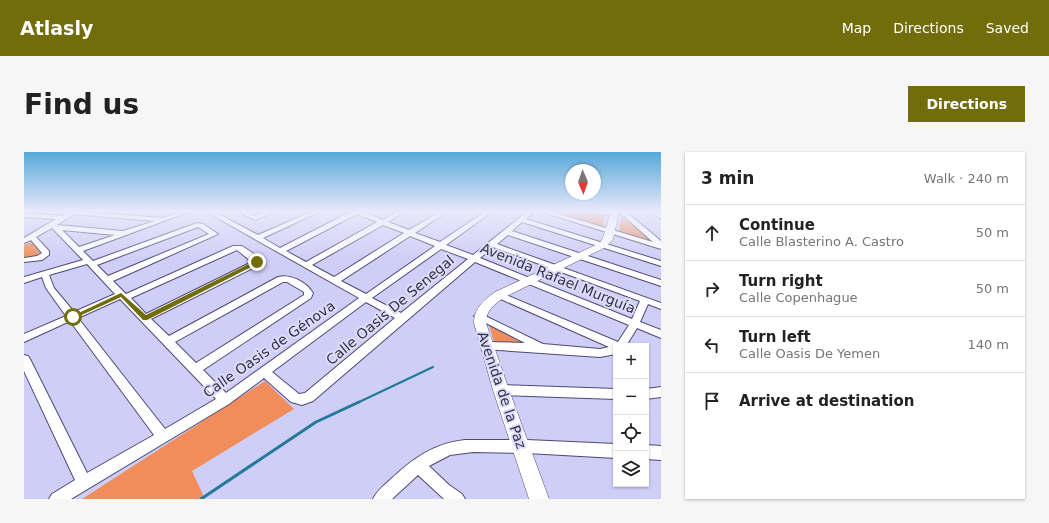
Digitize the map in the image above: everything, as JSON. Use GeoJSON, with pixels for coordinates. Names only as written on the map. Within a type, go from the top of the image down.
{"type":"FeatureCollection","features":[{"type":"Feature","properties":{"kind":"main road"},"geometry":{"type":"LineString","coordinates":[[603,245],[608,239],[612,227]]}},
{"type":"Feature","properties":{"kind":"main road","name":"Avenida de la Paz"},"geometry":{"type":"LineString","coordinates":[[539,499],[501,390],[479,316],[488,303],[499,295],[603,245]]}},
{"type":"Feature","properties":{"kind":"street"},"geometry":{"type":"LineString","coordinates":[[24,241],[52,227]]}},
{"type":"Feature","properties":{"kind":"street"},"geometry":{"type":"LineString","coordinates":[[55,227],[195,368],[224,400]]}},
{"type":"Feature","properties":{"kind":"street"},"geometry":{"type":"LineString","coordinates":[[66,227],[125,233]]}},
{"type":"Feature","properties":{"kind":"street"},"geometry":{"type":"LineString","coordinates":[[78,250],[142,227]]}},
{"type":"Feature","properties":{"kind":"street"},"geometry":{"type":"LineString","coordinates":[[24,280],[90,263],[190,227]]}},
{"type":"Feature","properties":{"kind":"street"},"geometry":{"type":"LineString","coordinates":[[107,280],[214,235],[203,227]]}},
{"type":"Feature","properties":{"kind":"street"},"geometry":{"type":"LineString","coordinates":[[247,227],[258,238],[280,251],[402,318]]}},
{"type":"Feature","properties":{"kind":"street"},"geometry":{"type":"LineString","coordinates":[[258,238],[282,227]]}},
{"type":"Feature","properties":{"kind":"street"},"geometry":{"type":"LineString","coordinates":[[280,251],[326,227]]}},
{"type":"Feature","properties":{"kind":"street"},"geometry":{"type":"LineString","coordinates":[[306,265],[375,227]]}},
{"type":"Feature","properties":{"kind":"street","name":"Avenida Rafael Murguía"},"geometry":{"type":"LineString","coordinates":[[396,227],[661,334]]}},
{"type":"Feature","properties":{"kind":"street"},"geometry":{"type":"LineString","coordinates":[[334,280],[419,227]]}},
{"type":"Feature","properties":{"kind":"street","name":"Calle Oasis de Génova"},"geometry":{"type":"LineString","coordinates":[[57,499],[224,400],[468,227]]}},
{"type":"Feature","properties":{"kind":"street","name":"Calle Oasis De Senegal"},"geometry":{"type":"LineString","coordinates":[[264,372],[295,398],[302,400],[309,397],[474,258],[513,227]]}},
{"type":"Feature","properties":{"kind":"street"},"geometry":{"type":"LineString","coordinates":[[545,227],[661,264]]}},
{"type":"Feature","properties":{"kind":"street"},"geometry":{"type":"LineString","coordinates":[[594,227],[661,246]]}},
{"type":"Feature","properties":{"kind":"street"},"geometry":{"type":"LineString","coordinates":[[637,227],[661,246]]}},
{"type":"Feature","properties":{"kind":"street"},"geometry":{"type":"LineString","coordinates":[[507,232],[661,283]]}},
{"type":"Feature","properties":{"kind":"street"},"geometry":{"type":"LineString","coordinates":[[24,260],[39,258],[46,253],[32,237]]}},
{"type":"Feature","properties":{"kind":"street"},"geometry":{"type":"LineString","coordinates":[[491,244],[661,306]]}},
{"type":"Feature","properties":{"kind":"street"},"geometry":{"type":"LineString","coordinates":[[24,338],[237,248],[257,260],[257,262],[145,318]]}},
{"type":"Feature","properties":{"kind":"street"},"geometry":{"type":"LineString","coordinates":[[45,275],[50,288],[163,437]]}},
{"type":"Feature","properties":{"kind":"street"},"geometry":{"type":"LineString","coordinates":[[168,341],[281,279],[289,279],[308,290],[308,296],[195,368]]}},
{"type":"Feature","properties":{"kind":"street"},"geometry":{"type":"LineString","coordinates":[[499,295],[613,345]]}},
{"type":"Feature","properties":{"kind":"street"},"geometry":{"type":"LineString","coordinates":[[623,343],[635,323],[645,300]]}},
{"type":"Feature","properties":{"kind":"street"},"geometry":{"type":"LineString","coordinates":[[479,316],[543,348]]}},
{"type":"Feature","properties":{"kind":"street"},"geometry":{"type":"LineString","coordinates":[[487,346],[543,348],[600,353],[613,351]]}},
{"type":"Feature","properties":{"kind":"street"},"geometry":{"type":"LineString","coordinates":[[24,359],[84,483]]}},
{"type":"Feature","properties":{"kind":"street"},"geometry":{"type":"LineString","coordinates":[[501,390],[613,394]]}},
{"type":"Feature","properties":{"kind":"street"},"geometry":{"type":"LineString","coordinates":[[649,394],[661,392]]}},
{"type":"Feature","properties":{"kind":"street"},"geometry":{"type":"LineString","coordinates":[[381,499],[418,465],[435,454],[447,449],[464,446],[521,446],[613,451]]}},
{"type":"Feature","properties":{"kind":"street"},"geometry":{"type":"LineString","coordinates":[[649,452],[661,453]]}},
{"type":"Feature","properties":{"kind":"street"},"geometry":{"type":"LineString","coordinates":[[418,465],[444,490],[457,499]]}},
{"type":"Feature","properties":{"kind":"shaded area"},"geometry":{"type":"Polygon","coordinates":[[[620,227],[638,227],[658,245],[619,233],[620,227]]]}},
{"type":"Feature","properties":{"kind":"shaded area"},"geometry":{"type":"Polygon","coordinates":[[[32,242],[41,254],[39,256],[24,258],[24,245],[32,242]]]}},
{"type":"Feature","properties":{"kind":"shaded area"},"geometry":{"type":"Polygon","coordinates":[[[489,325],[524,344],[495,345],[489,325]]]}},
{"type":"Feature","properties":{"kind":"shaded area"},"geometry":{"type":"Polygon","coordinates":[[[265,381],[294,409],[192,471],[205,499],[82,499],[265,381]]]}},
{"type":"Feature","properties":{"kind":"waterway"},"geometry":{"type":"LineString","coordinates":[[357,403],[433,367]]}},
{"type":"Feature","properties":{"kind":"waterway"},"geometry":{"type":"LineString","coordinates":[[201,499],[316,422],[359,402]]}},
{"type":"Feature","properties":{"kind":"route"},"geometry":{"type":"LineString","coordinates":[[73,317],[121,295],[145,318],[257,262]]}}]}
